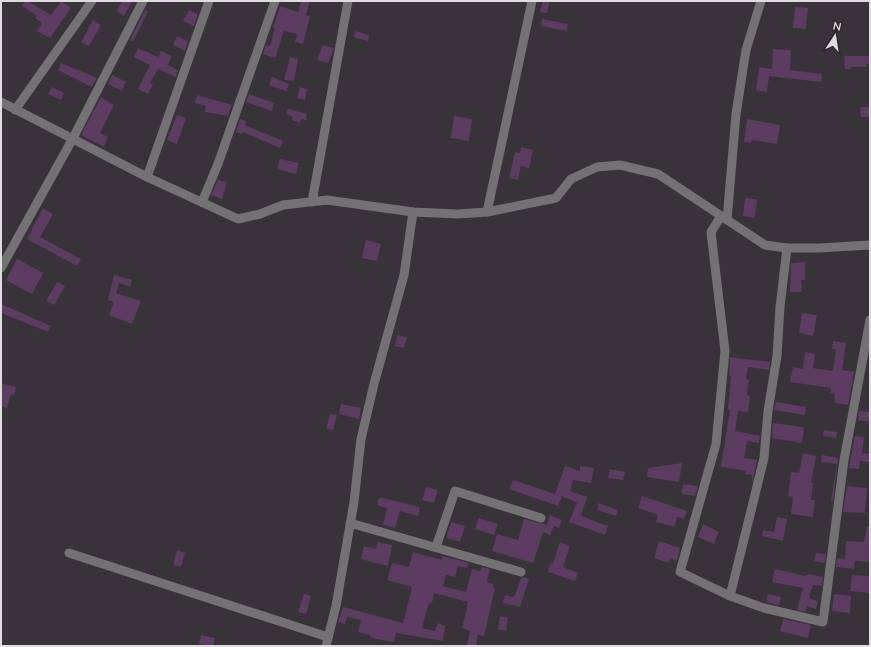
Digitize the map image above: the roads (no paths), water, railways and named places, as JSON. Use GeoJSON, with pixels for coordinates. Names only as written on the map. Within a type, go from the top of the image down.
{"type":"FeatureCollection","features":[{"type":"Feature","properties":{"kind":"street"},"geometry":{"type":"LineString","coordinates":[[15,110],[92,1]]}},
{"type":"Feature","properties":{"kind":"street"},"geometry":{"type":"LineString","coordinates":[[1,268],[72,140],[143,1]]}},
{"type":"Feature","properties":{"kind":"street"},"geometry":{"type":"LineString","coordinates":[[147,177],[210,1]]}},
{"type":"Feature","properties":{"kind":"street"},"geometry":{"type":"LineString","coordinates":[[202,202],[218,164],[275,1]]}},
{"type":"Feature","properties":{"kind":"street"},"geometry":{"type":"LineString","coordinates":[[312,202],[348,1]]}},
{"type":"Feature","properties":{"kind":"street"},"geometry":{"type":"LineString","coordinates":[[487,212],[532,1]]}},
{"type":"Feature","properties":{"kind":"street"},"geometry":{"type":"LineString","coordinates":[[761,1],[746,50],[736,114],[724,218],[710,232],[725,351],[716,444],[680,572],[730,596],[764,608],[823,622],[844,460],[870,320]]}},
{"type":"Feature","properties":{"kind":"street"},"geometry":{"type":"LineString","coordinates":[[1,102],[72,140],[238,219],[260,214],[283,205],[327,200],[413,212],[458,214],[487,212],[556,198],[571,179],[597,167],[620,165],[658,174],[765,245],[787,248],[870,245]]}},
{"type":"Feature","properties":{"kind":"street"},"geometry":{"type":"LineString","coordinates":[[326,646],[336,606],[354,502],[361,439],[374,384],[404,275],[413,212]]}},
{"type":"Feature","properties":{"kind":"street"},"geometry":{"type":"LineString","coordinates":[[730,596],[764,458],[768,411],[777,356],[780,307],[787,248]]}},
{"type":"Feature","properties":{"kind":"street"},"geometry":{"type":"LineString","coordinates":[[436,547],[455,491],[540,518]]}},
{"type":"Feature","properties":{"kind":"street"},"geometry":{"type":"LineString","coordinates":[[350,523],[522,572]]}},
{"type":"Feature","properties":{"kind":"street"},"geometry":{"type":"LineString","coordinates":[[69,553],[328,636]]}}]}
